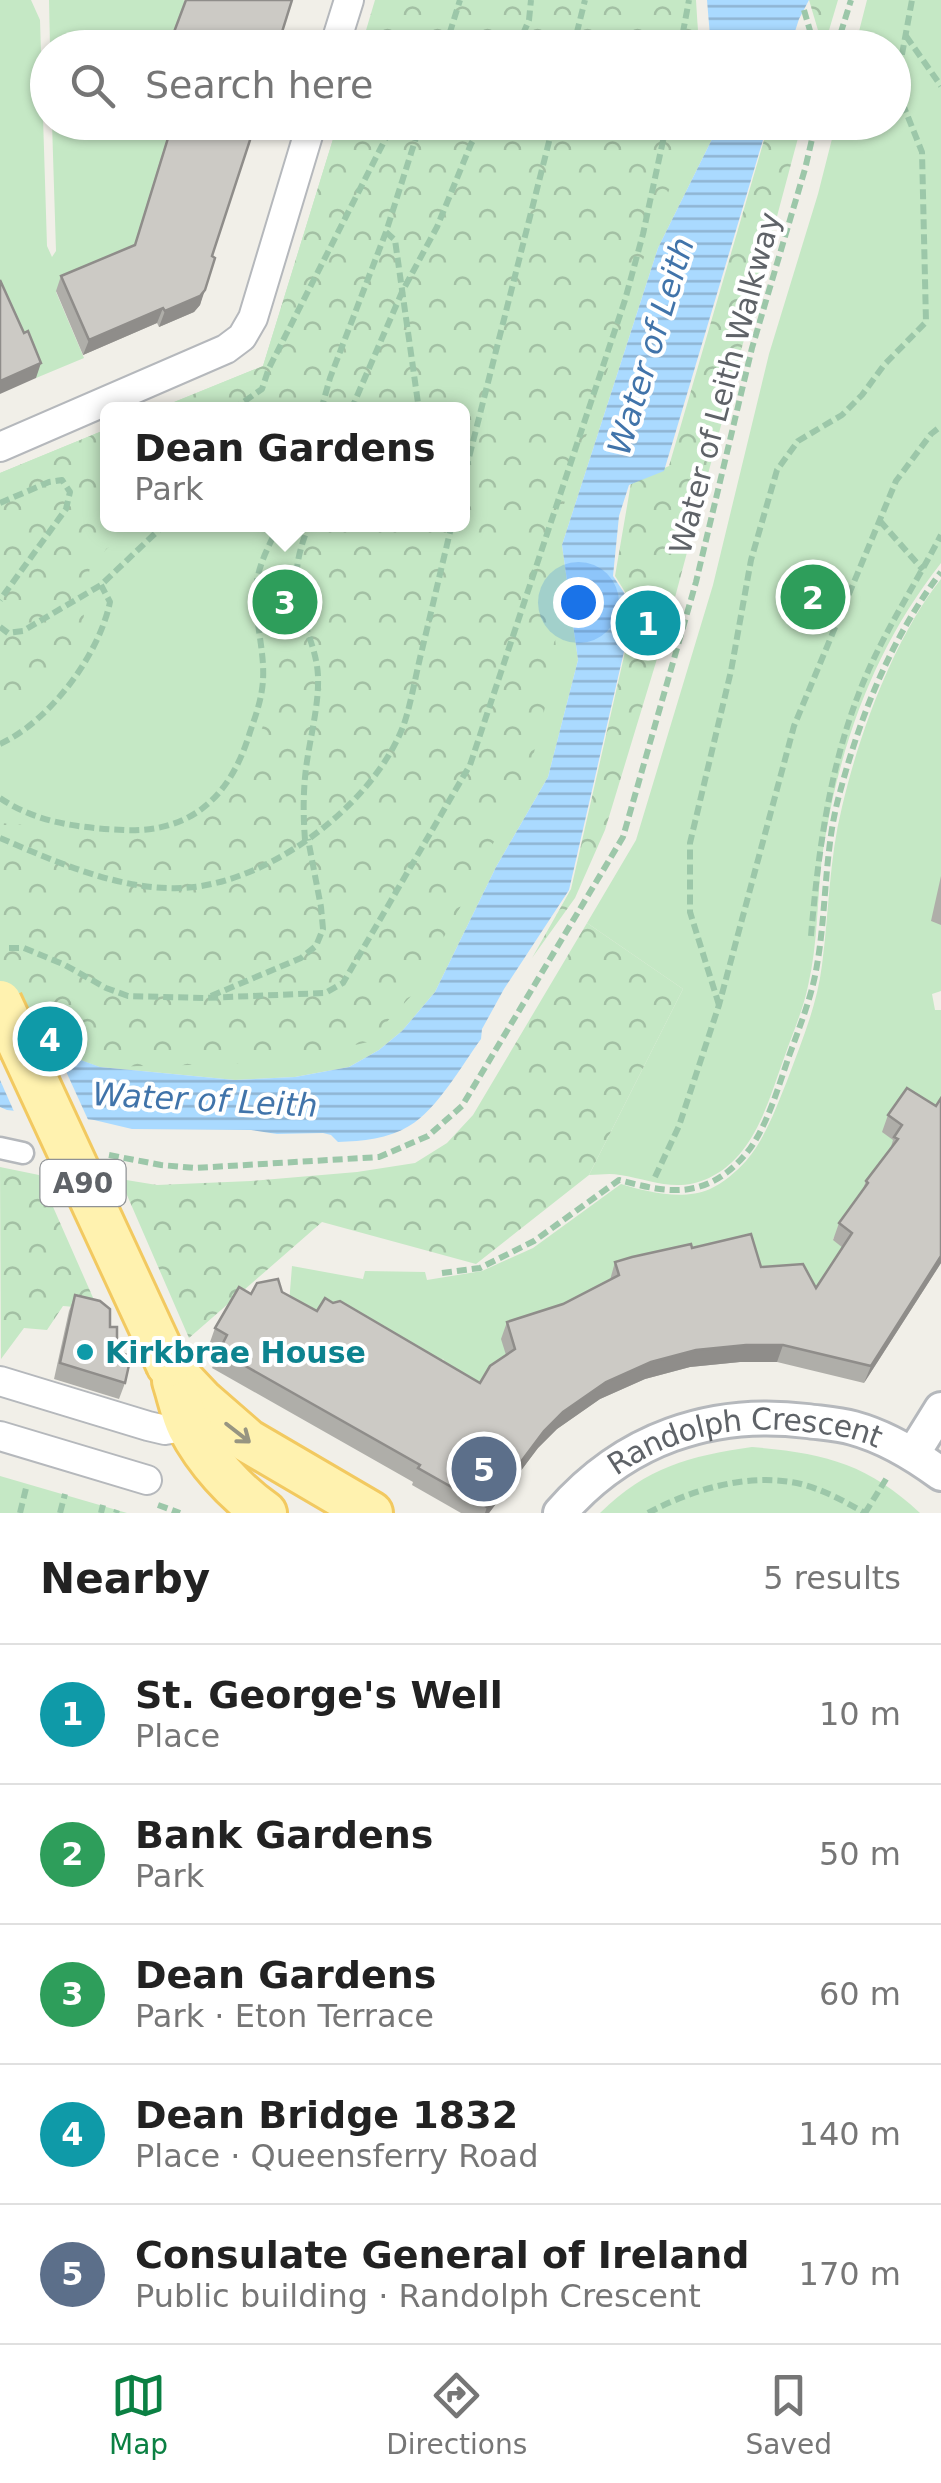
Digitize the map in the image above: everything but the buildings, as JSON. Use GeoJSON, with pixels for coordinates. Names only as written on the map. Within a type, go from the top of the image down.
{"type":"FeatureCollection","features":[{"type":"Feature","properties":{"kind":"main road","name":"A90"},"geometry":{"type":"LineString","coordinates":[[0,1002],[168,1364],[188,1426],[236,1489],[265,1513]]}},
{"type":"Feature","properties":{"kind":"main road","name":"A90"},"geometry":{"type":"LineString","coordinates":[[168,1364],[248,1442],[371,1513]]}},
{"type":"Feature","properties":{"kind":"street"},"geometry":{"type":"LineString","coordinates":[[340,30],[349,0]]}},
{"type":"Feature","properties":{"kind":"street"},"geometry":{"type":"LineString","coordinates":[[105,402],[226,349],[249,328],[307,140]]}},
{"type":"Feature","properties":{"kind":"street"},"geometry":{"type":"LineString","coordinates":[[0,447],[100,404]]}},
{"type":"Feature","properties":{"kind":"street"},"geometry":{"type":"LineString","coordinates":[[0,1148],[23,1153]]}},
{"type":"Feature","properties":{"kind":"street"},"geometry":{"type":"LineString","coordinates":[[0,1381],[148,1426],[165,1430],[188,1426]]}},
{"type":"Feature","properties":{"kind":"street"},"geometry":{"type":"LineString","coordinates":[[913,1454],[941,1409]]}},
{"type":"Feature","properties":{"kind":"street","name":"Randolph Crescent"},"geometry":{"type":"LineString","coordinates":[[560,1513],[594,1479],[659,1439],[715,1422],[748,1418],[787,1418],[850,1427],[913,1454],[941,1474]]}},
{"type":"Feature","properties":{"kind":"street"},"geometry":{"type":"LineString","coordinates":[[0,1436],[147,1480]]}},
{"type":"Feature","properties":{"kind":"path"},"geometry":{"type":"LineString","coordinates":[[451,30],[460,0]]}},
{"type":"Feature","properties":{"kind":"path"},"geometry":{"type":"LineString","coordinates":[[525,30],[531,0]]}},
{"type":"Feature","properties":{"kind":"path"},"geometry":{"type":"LineString","coordinates":[[578,30],[585,0]]}},
{"type":"Feature","properties":{"kind":"path"},"geometry":{"type":"LineString","coordinates":[[683,30],[689,0]]}},
{"type":"Feature","properties":{"kind":"path"},"geometry":{"type":"LineString","coordinates":[[841,30],[850,0]]}},
{"type":"Feature","properties":{"kind":"path"},"geometry":{"type":"LineString","coordinates":[[907,30],[912,0]]}},
{"type":"Feature","properties":{"kind":"path"},"geometry":{"type":"LineString","coordinates":[[804,10],[810,30]]}},
{"type":"Feature","properties":{"kind":"path"},"geometry":{"type":"LineString","coordinates":[[911,42],[941,86]]}},
{"type":"Feature","properties":{"kind":"path"},"geometry":{"type":"LineString","coordinates":[[720,1005],[690,912],[690,843],[732,671],[751,560],[778,470],[798,441],[842,416],[926,322],[922,152],[911,124]]}},
{"type":"Feature","properties":{"kind":"path"},"geometry":{"type":"LineString","coordinates":[[243,402],[262,389],[269,368],[385,140]]}},
{"type":"Feature","properties":{"kind":"path"},"geometry":{"type":"LineString","coordinates":[[323,402],[415,140]]}},
{"type":"Feature","properties":{"kind":"path"},"geometry":{"type":"LineString","coordinates":[[354,402],[402,292],[437,228],[473,140]]}},
{"type":"Feature","properties":{"kind":"path"},"geometry":{"type":"LineString","coordinates":[[470,453],[549,140]]}},
{"type":"Feature","properties":{"kind":"path"},"geometry":{"type":"LineString","coordinates":[[9,948],[24,948],[128,996],[205,998],[325,993],[343,983],[470,764],[625,300],[662,140]]}},
{"type":"Feature","properties":{"kind":"path","name":"Water of Leith Walkway"},"geometry":{"type":"LineString","coordinates":[[92,1155],[195,1168],[379,1158],[428,1136],[462,1106],[623,837],[696,582],[752,348],[811,140]]}},
{"type":"Feature","properties":{"kind":"path"},"geometry":{"type":"LineString","coordinates":[[386,232],[395,240],[417,402]]}},
{"type":"Feature","properties":{"kind":"path"},"geometry":{"type":"LineString","coordinates":[[267,352],[278,354]]}},
{"type":"Feature","properties":{"kind":"path"},"geometry":{"type":"LineString","coordinates":[[655,1177],[680,1126],[720,1005],[794,726],[896,481],[941,416]]}},
{"type":"Feature","properties":{"kind":"path"},"geometry":{"type":"LineString","coordinates":[[931,434],[941,426]]}},
{"type":"Feature","properties":{"kind":"path"},"geometry":{"type":"LineString","coordinates":[[0,503],[49,482],[62,480],[70,492],[66,508],[0,600]]}},
{"type":"Feature","properties":{"kind":"path"},"geometry":{"type":"LineString","coordinates":[[880,521],[922,570]]}},
{"type":"Feature","properties":{"kind":"path"},"geometry":{"type":"LineString","coordinates":[[0,627],[8,633],[22,631],[101,585],[157,532]]}},
{"type":"Feature","properties":{"kind":"path"},"geometry":{"type":"LineString","coordinates":[[0,798],[20,812],[42,819],[129,830],[155,829],[180,822],[208,804],[240,764],[258,708],[263,665],[256,583],[276,532]]}},
{"type":"Feature","properties":{"kind":"path"},"geometry":{"type":"LineString","coordinates":[[205,998],[301,958],[316,946],[323,929],[303,807],[318,678],[296,586],[296,558],[306,532]]}},
{"type":"Feature","properties":{"kind":"path"},"geometry":{"type":"LineString","coordinates":[[0,838],[73,868],[130,884],[168,888],[204,886],[239,877],[306,840],[363,792],[385,764],[404,724],[450,532]]}},
{"type":"Feature","properties":{"kind":"path"},"geometry":{"type":"LineString","coordinates":[[812,936],[823,826],[859,693],[941,535]]}},
{"type":"Feature","properties":{"kind":"path"},"geometry":{"type":"LineString","coordinates":[[442,1273],[480,1268],[534,1241],[619,1180],[670,1190],[693,1188],[720,1178],[746,1154],[770,1110],[809,1001],[838,796],[860,725],[884,664],[941,572]]}},
{"type":"Feature","properties":{"kind":"path"},"geometry":{"type":"LineString","coordinates":[[0,744],[28,728],[82,668],[107,620],[110,602],[101,585]]}},
{"type":"Feature","properties":{"kind":"path"},"geometry":{"type":"LineString","coordinates":[[648,1513],[680,1497],[719,1485],[757,1481],[797,1483],[828,1492],[865,1513],[884,1484]]}},
{"type":"Feature","properties":{"kind":"path"},"geometry":{"type":"LineString","coordinates":[[20,1513],[27,1484]]}},
{"type":"Feature","properties":{"kind":"path"},"geometry":{"type":"LineString","coordinates":[[60,1513],[65,1494]]}},
{"type":"Feature","properties":{"kind":"green space"},"geometry":{"type":"Polygon","coordinates":[[[0,0],[31,0],[40,30],[30,30],[30,140],[44,140],[47,246],[52,257],[56,251],[53,140],[167,140],[133,249],[56,292],[84,358],[36,378],[0,308],[0,0]]]}},
{"type":"Feature","properties":{"kind":"green space"},"geometry":{"type":"Polygon","coordinates":[[[49,0],[183,0],[207,9],[196,30],[50,30],[49,0]]]}},
{"type":"Feature","properties":{"kind":"green space"},"geometry":{"type":"Polygon","coordinates":[[[375,0],[696,0],[698,30],[366,30],[375,0]]]}},
{"type":"Feature","properties":{"kind":"green space"},"geometry":{"type":"Polygon","coordinates":[[[809,0],[838,0],[829,30],[818,30],[809,0]]]}},
{"type":"Feature","properties":{"kind":"green space"},"geometry":{"type":"Polygon","coordinates":[[[867,0],[941,0],[941,563],[888,645],[861,703],[841,765],[824,842],[814,954],[806,995],[765,1110],[749,1142],[725,1168],[686,1185],[616,1174],[589,1175],[683,989],[587,923],[636,840],[713,585],[769,354],[832,140],[911,140],[911,30],[859,30],[867,0]]]}},
{"type":"Feature","properties":{"kind":"green space"},"geometry":{"type":"Polygon","coordinates":[[[333,140],[712,140],[658,248],[562,545],[578,660],[548,777],[496,867],[435,992],[402,1031],[349,1067],[295,1077],[235,1080],[100,1067],[0,1031],[0,473],[100,432],[100,532],[470,532],[470,402],[174,402],[263,366],[333,140]]]}},
{"type":"Feature","properties":{"kind":"green space"},"geometry":{"type":"Polygon","coordinates":[[[333,140],[691,140],[655,223],[547,557],[557,658],[530,769],[412,995],[368,1042],[277,1063],[100,1067],[0,1031],[0,823],[161,836],[238,792],[279,683],[266,570],[283,532],[470,532],[470,402],[174,402],[263,366],[333,140]]]}},
{"type":"Feature","properties":{"kind":"green space"},"geometry":{"type":"Polygon","coordinates":[[[764,140],[797,140],[670,616],[605,830],[575,898],[532,958],[571,889],[635,608],[615,576],[631,483],[669,466],[764,140]]]}},
{"type":"Feature","properties":{"kind":"green space"},"geometry":{"type":"Polygon","coordinates":[[[100,432],[100,532],[123,532],[90,566],[77,670],[0,706],[2,524],[0,473],[100,432]]]}},
{"type":"Feature","properties":{"kind":"green space"},"geometry":{"type":"Polygon","coordinates":[[[941,579],[941,991],[932,994],[935,1010],[941,1010],[941,1106],[883,1131],[896,1142],[833,1239],[846,1250],[815,1295],[610,1279],[617,1306],[509,1366],[474,1401],[451,1390],[443,1358],[436,1377],[288,1316],[292,1266],[363,1279],[365,1271],[425,1272],[427,1280],[482,1271],[533,1248],[621,1184],[665,1194],[699,1193],[720,1184],[746,1161],[774,1112],[812,1010],[820,980],[838,827],[858,749],[880,688],[908,629],[941,579]]]}},
{"type":"Feature","properties":{"kind":"green space"},"geometry":{"type":"Polygon","coordinates":[[[587,923],[683,989],[589,1175],[476,1264],[322,1222],[189,1338],[120,1179],[157,1185],[251,1181],[415,1163],[447,1143],[473,1115],[587,923]]]}},
{"type":"Feature","properties":{"kind":"green space"},"geometry":{"type":"Polygon","coordinates":[[[0,1167],[39,1175],[98,1309],[63,1306],[47,1330],[24,1328],[1,1359],[0,1167]]]}},
{"type":"Feature","properties":{"kind":"green space"},"geometry":{"type":"Polygon","coordinates":[[[752,1447],[801,1453],[843,1464],[881,1482],[920,1513],[600,1513],[617,1497],[670,1466],[752,1447]]]}},
{"type":"Feature","properties":{"kind":"green space"},"geometry":{"type":"Polygon","coordinates":[[[0,1476],[127,1513],[0,1513],[0,1476]]]}},
{"type":"Feature","properties":{"kind":"water"},"geometry":{"type":"Polygon","coordinates":[[[707,0],[809,0],[795,30],[710,30],[707,0]]]}},
{"type":"Feature","properties":{"kind":"water","name":"Water of Leith"},"geometry":{"type":"Polygon","coordinates":[[[712,140],[763,140],[664,471],[629,485],[619,516],[613,576],[634,608],[569,890],[504,989],[482,1029],[481,1039],[448,1086],[419,1119],[401,1130],[338,1142],[323,1133],[132,1129],[0,1107],[0,1031],[100,1067],[235,1080],[295,1077],[349,1067],[379,1050],[402,1031],[435,992],[496,867],[548,777],[578,660],[562,545],[658,248],[712,140]]]}},
{"type":"Feature","properties":{"kind":"pier"},"geometry":{"type":"Polygon","coordinates":[[[0,1026],[54,1045],[90,1124],[16,1116],[0,1080],[0,1026]]]}},
{"type":"Feature","properties":{"kind":"place","name":"Bank Gardens"},"geometry":{"type":"Point","coordinates":[813,597]}},
{"type":"Feature","properties":{"kind":"place","name":"Dean Gardens"},"geometry":{"type":"Point","coordinates":[285,602]}},
{"type":"Feature","properties":{"kind":"place","name":"St. George's Well"},"geometry":{"type":"Point","coordinates":[648,623]}},
{"type":"Feature","properties":{"kind":"place","name":"Dean Bridge 1832"},"geometry":{"type":"Point","coordinates":[50,1039]}},
{"type":"Feature","properties":{"kind":"place","name":"Kirkbrae House"},"geometry":{"type":"Point","coordinates":[85,1352]}},
{"type":"Feature","properties":{"kind":"place","name":"Consulate General of Ireland"},"geometry":{"type":"Point","coordinates":[484,1469]}}]}
